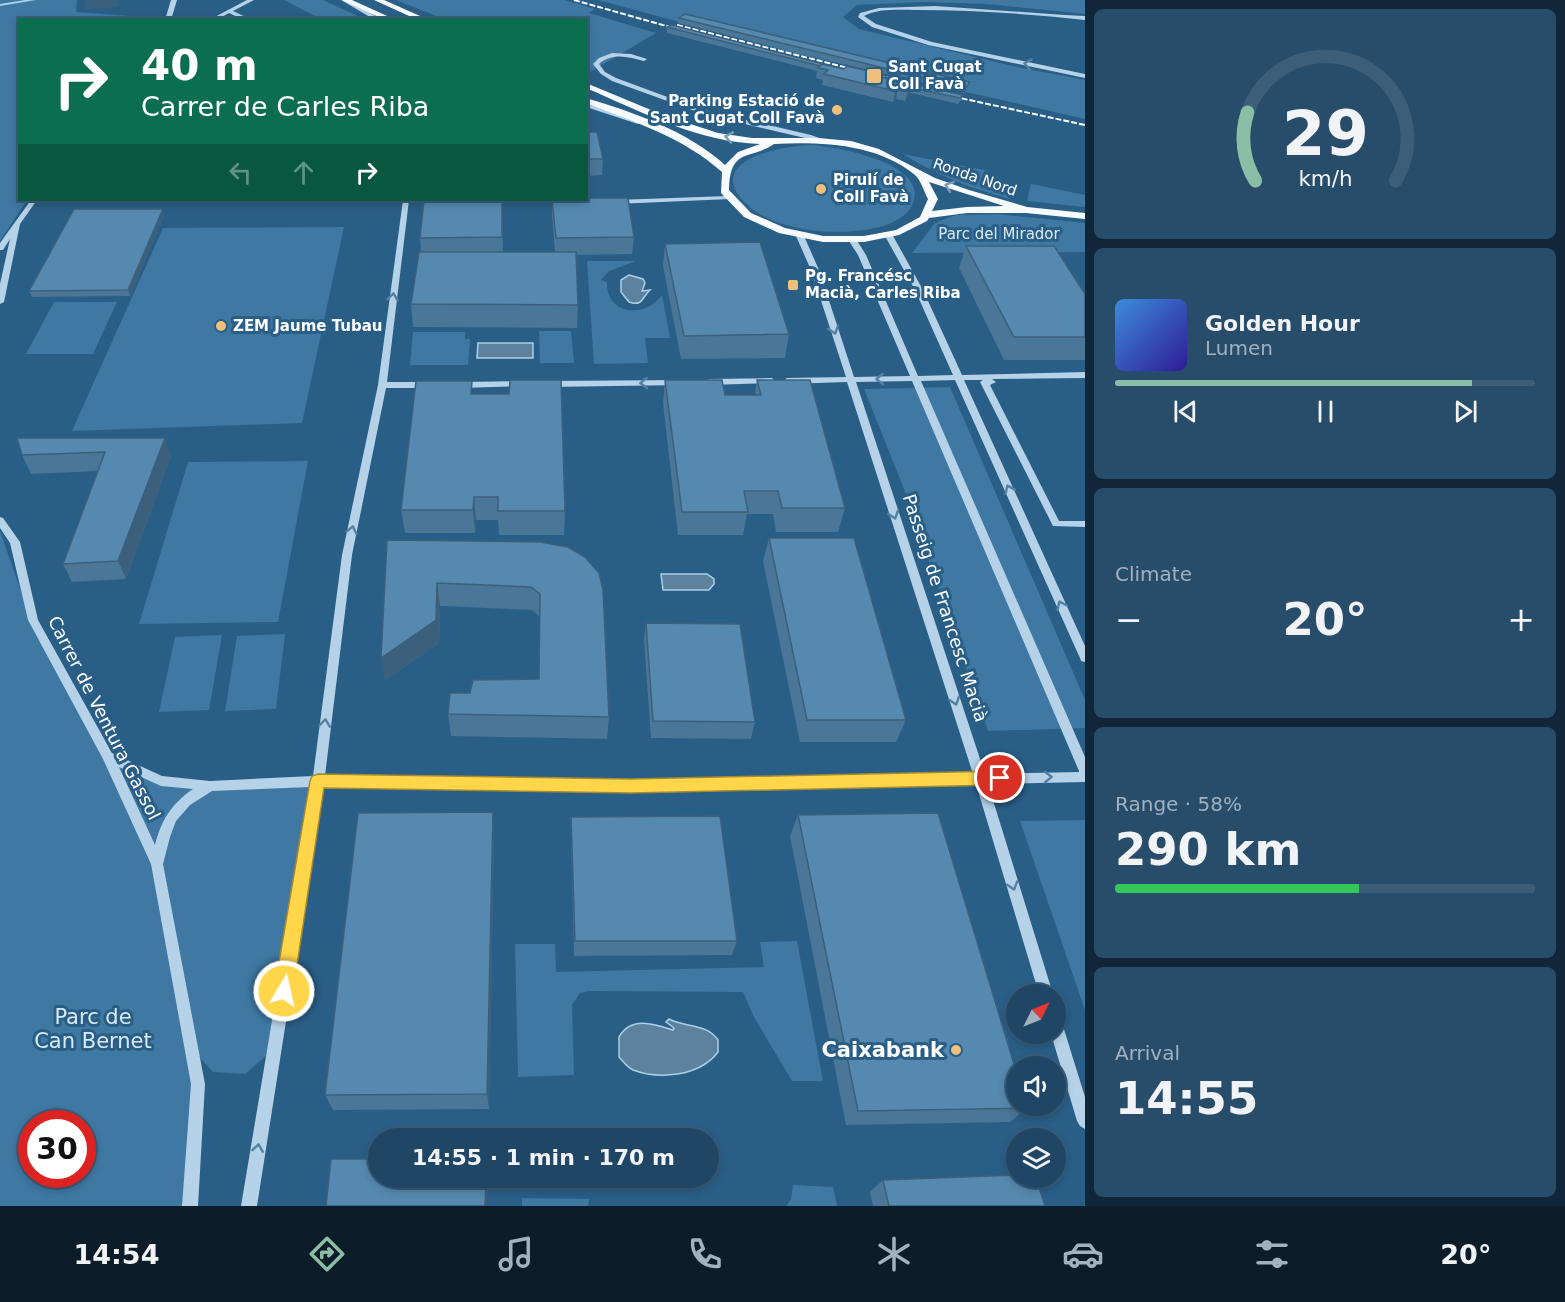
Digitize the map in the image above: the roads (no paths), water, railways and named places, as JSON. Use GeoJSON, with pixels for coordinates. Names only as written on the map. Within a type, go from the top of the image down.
{"type":"FeatureCollection","features":[{"type":"Feature","properties":{"kind":"main road"},"geometry":{"type":"LineString","coordinates":[[345,0],[388,18]]}},
{"type":"Feature","properties":{"kind":"main road"},"geometry":{"type":"LineString","coordinates":[[378,0],[421,18]]}},
{"type":"Feature","properties":{"kind":"main road","name":"Ronda Nord"},"geometry":{"type":"LineString","coordinates":[[588,86],[698,130],[738,139],[822,140],[846,143],[884,153],[948,186],[1023,208]]}},
{"type":"Feature","properties":{"kind":"main road"},"geometry":{"type":"LineString","coordinates":[[588,101],[697,147],[725,170],[724,191],[728,198]]}},
{"type":"Feature","properties":{"kind":"main road","name":"Ronda Nord"},"geometry":{"type":"LineString","coordinates":[[725,170],[743,153],[765,145],[787,141]]}},
{"type":"Feature","properties":{"kind":"main road","name":"Ronda Nord"},"geometry":{"type":"LineString","coordinates":[[918,172],[933,196],[928,215]]}},
{"type":"Feature","properties":{"kind":"main road","name":"Ronda Nord"},"geometry":{"type":"LineString","coordinates":[[728,198],[738,209],[776,229],[827,241],[853,241],[890,236],[916,224],[928,215],[978,208],[1023,208],[1085,216]]}},
{"type":"Feature","properties":{"kind":"street"},"geometry":{"type":"LineString","coordinates":[[169,18],[174,0]]}},
{"type":"Feature","properties":{"kind":"street"},"geometry":{"type":"LineString","coordinates":[[215,18],[251,0]]}},
{"type":"Feature","properties":{"kind":"street"},"geometry":{"type":"LineString","coordinates":[[345,0],[376,18]]}},
{"type":"Feature","properties":{"kind":"street"},"geometry":{"type":"LineString","coordinates":[[1085,18],[970,7],[926,6],[872,10],[861,17],[880,28],[936,44],[1085,76]]}},
{"type":"Feature","properties":{"kind":"street"},"geometry":{"type":"LineString","coordinates":[[229,11],[245,18]]}},
{"type":"Feature","properties":{"kind":"street"},"geometry":{"type":"LineString","coordinates":[[644,59],[620,54],[603,57],[596,64],[597,69],[603,73],[692,108],[822,140]]}},
{"type":"Feature","properties":{"kind":"street"},"geometry":{"type":"LineString","coordinates":[[588,106],[650,126]]}},
{"type":"Feature","properties":{"kind":"street"},"geometry":{"type":"LineString","coordinates":[[612,202],[672,202],[728,198]]}},
{"type":"Feature","properties":{"kind":"street"},"geometry":{"type":"LineString","coordinates":[[0,248],[32,201]]}},
{"type":"Feature","properties":{"kind":"street"},"geometry":{"type":"LineString","coordinates":[[249,1206],[318,781],[347,555],[382,386],[406,201]]}},
{"type":"Feature","properties":{"kind":"street"},"geometry":{"type":"LineString","coordinates":[[1,296],[17,223]]}},
{"type":"Feature","properties":{"kind":"street","name":"Passeig de Francesc Macià"},"geometry":{"type":"LineString","coordinates":[[800,236],[815,270],[980,778],[1043,984]]}},
{"type":"Feature","properties":{"kind":"street"},"geometry":{"type":"LineString","coordinates":[[890,236],[919,290],[1085,658]]}},
{"type":"Feature","properties":{"kind":"street"},"geometry":{"type":"LineString","coordinates":[[853,241],[862,255],[1085,771]]}},
{"type":"Feature","properties":{"kind":"street"},"geometry":{"type":"LineString","coordinates":[[696,382],[1085,375]]}},
{"type":"Feature","properties":{"kind":"street"},"geometry":{"type":"LineString","coordinates":[[451,385],[684,382]]}},
{"type":"Feature","properties":{"kind":"street"},"geometry":{"type":"LineString","coordinates":[[1085,382],[984,382],[1056,524],[1085,524]]}},
{"type":"Feature","properties":{"kind":"street"},"geometry":{"type":"LineString","coordinates":[[382,386],[440,385]]}},
{"type":"Feature","properties":{"kind":"street","name":"Carrer de Ventura Gassol"},"geometry":{"type":"LineString","coordinates":[[0,520],[15,543],[33,620],[108,757],[157,864],[198,1084],[190,1206]]}},
{"type":"Feature","properties":{"kind":"street"},"geometry":{"type":"LineString","coordinates":[[108,757],[161,781],[210,786],[318,781],[631,786],[1085,777]]}},
{"type":"Feature","properties":{"kind":"street","name":"Carrer de Ventura Gassol"},"geometry":{"type":"LineString","coordinates":[[157,864],[163,839],[175,809],[193,794],[210,786]]}},
{"type":"Feature","properties":{"kind":"street"},"geometry":{"type":"LineString","coordinates":[[1061,1044],[1085,1121]]}},
{"type":"Feature","properties":{"kind":"waterway"},"geometry":{"type":"LineString","coordinates":[[0,5],[34,0]]}},
{"type":"Feature","properties":{"kind":"railway"},"geometry":{"type":"LineString","coordinates":[[574,0],[684,31]]}},
{"type":"Feature","properties":{"kind":"railway"},"geometry":{"type":"LineString","coordinates":[[677,25],[916,85]]}},
{"type":"Feature","properties":{"kind":"railway"},"geometry":{"type":"LineString","coordinates":[[946,95],[1085,125]]}},
{"type":"Feature","properties":{"kind":"place","name":"Sant Cugat Coll Favà"},"geometry":{"type":"Point","coordinates":[874,76]}},
{"type":"Feature","properties":{"kind":"place","name":"Parking Estació de Sant Cugat Coll Favà"},"geometry":{"type":"Point","coordinates":[837,110]}},
{"type":"Feature","properties":{"kind":"place","name":"Pirulí de Coll Favà"},"geometry":{"type":"Point","coordinates":[821,189]}},
{"type":"Feature","properties":{"kind":"place","name":"Pg. Francésc Macià, Carles Riba"},"geometry":{"type":"Point","coordinates":[793,285]}},
{"type":"Feature","properties":{"kind":"place","name":"ZEM Jaume Tubau"},"geometry":{"type":"Point","coordinates":[221,326]}},
{"type":"Feature","properties":{"kind":"place","name":"Caixabank"},"geometry":{"type":"Point","coordinates":[956,1050]}},
{"type":"Feature","properties":{"kind":"park label","name":"Parc del Mirador"},"geometry":{"type":"Point","coordinates":[999,234]}},
{"type":"Feature","properties":{"kind":"park label","name":"Parc de Can Bernet"},"geometry":{"type":"Point","coordinates":[93,1029]}}]}
